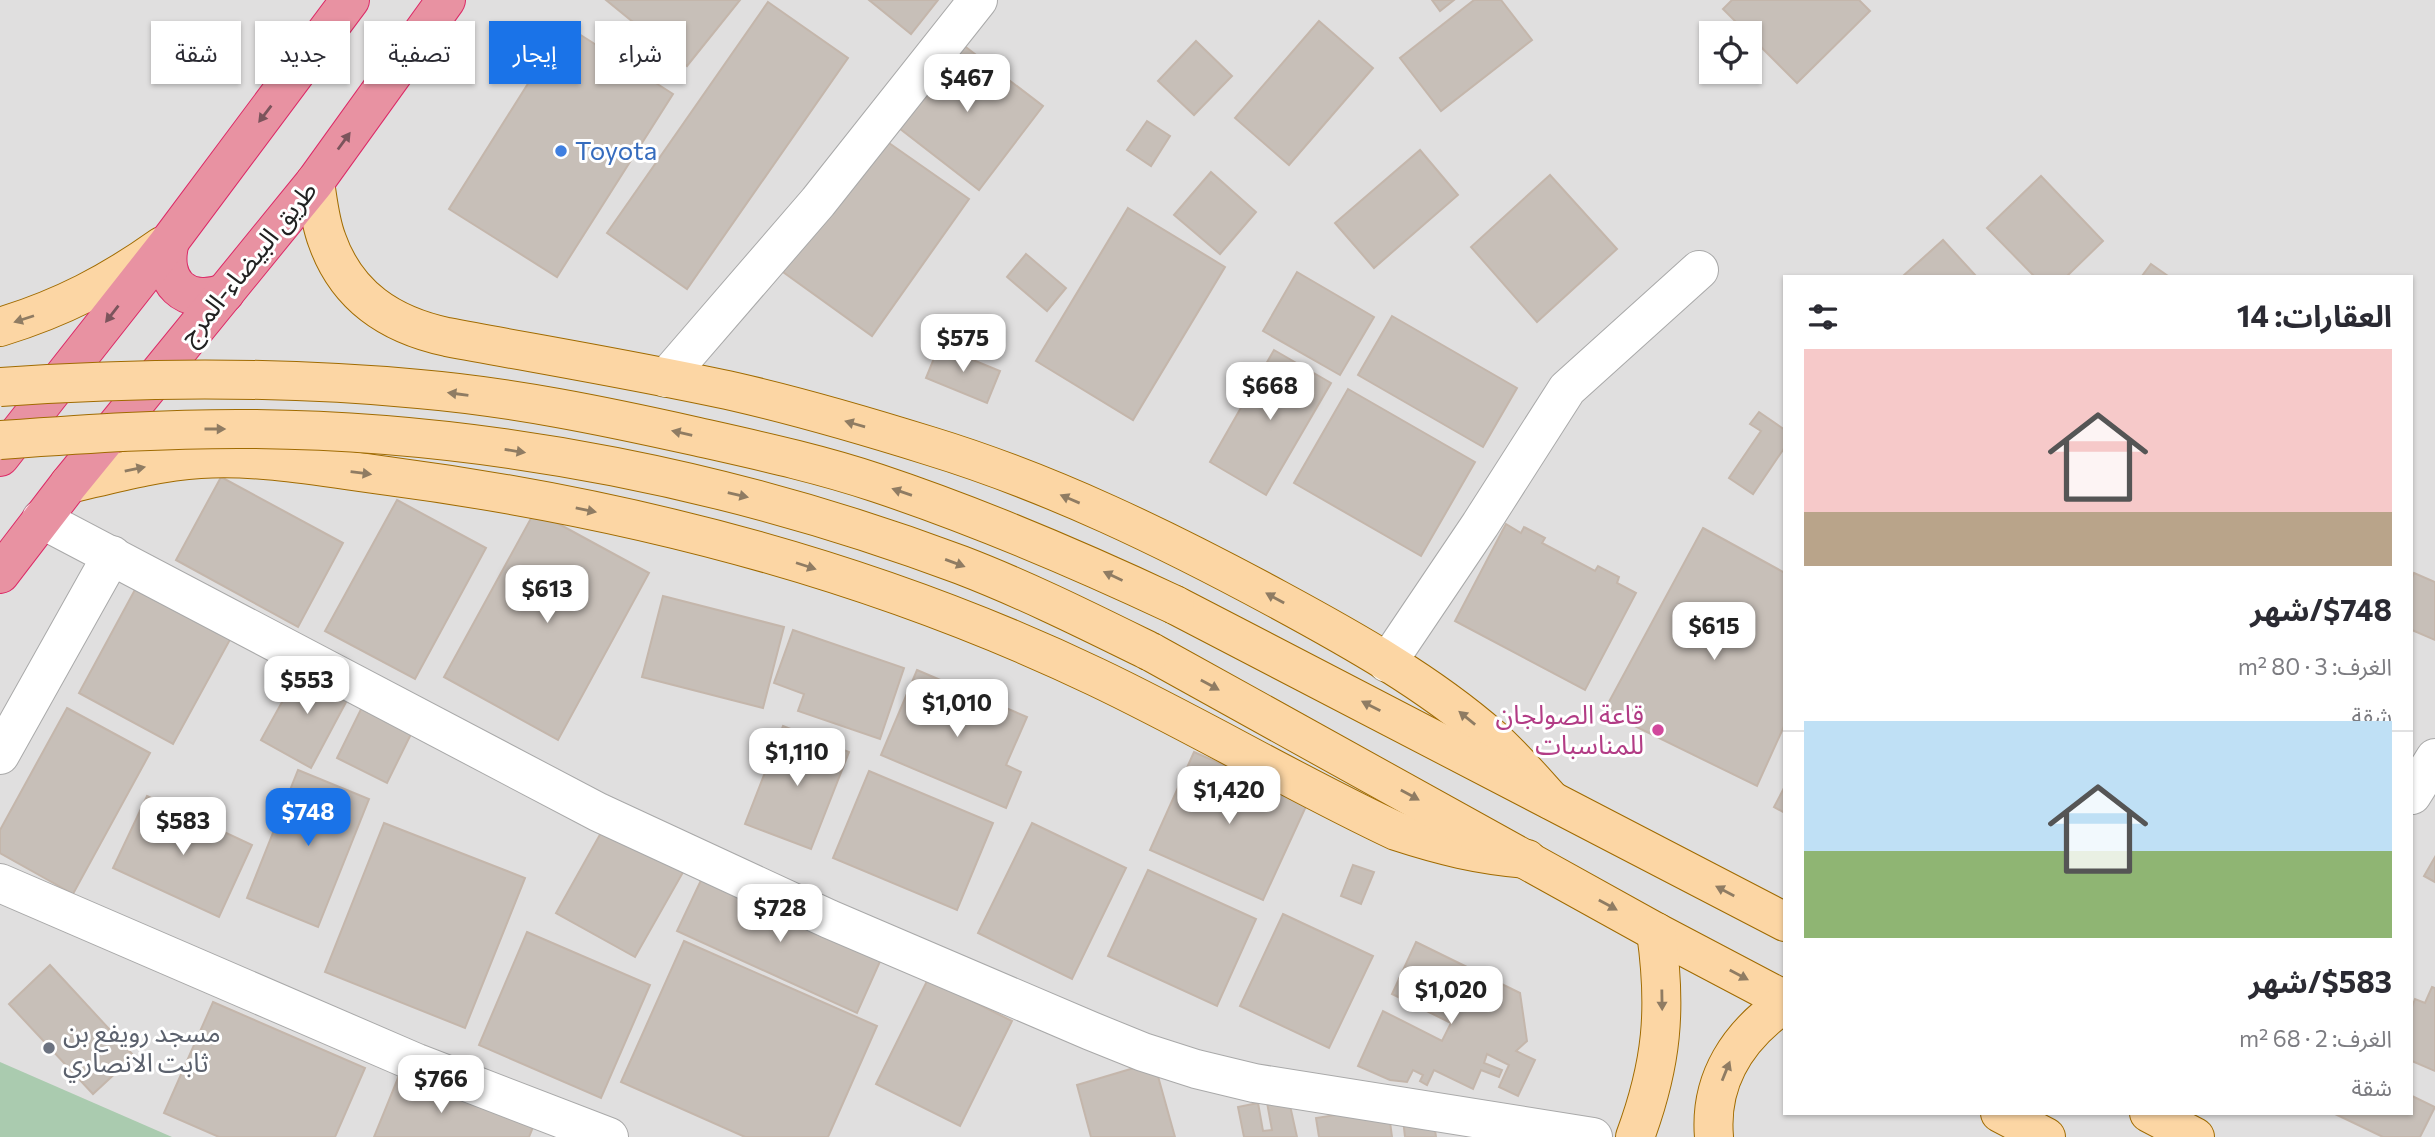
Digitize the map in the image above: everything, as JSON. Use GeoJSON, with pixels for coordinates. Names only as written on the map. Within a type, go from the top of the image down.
{"type":"FeatureCollection","features":[{"type":"Feature","properties":{"kind":"highway"},"geometry":{"type":"LineString","coordinates":[[0,457],[170,241],[349,0]]}},
{"type":"Feature","properties":{"kind":"highway","name":"طريق البيضاء-المرج"},"geometry":{"type":"LineString","coordinates":[[0,574],[69,484],[314,182],[446,0]]}},
{"type":"Feature","properties":{"kind":"highway"},"geometry":{"type":"LineString","coordinates":[[170,241],[166,255],[167,269],[183,292],[197,298],[211,298],[225,293]]}},
{"type":"Feature","properties":{"kind":"main road"},"geometry":{"type":"LineString","coordinates":[[314,182],[326,239],[338,264],[363,296],[396,321],[434,334],[739,393],[933,446],[1025,480],[1114,517],[1216,566],[1387,663],[1432,692],[1492,738],[1551,800]]}},
{"type":"Feature","properties":{"kind":"main road"},"geometry":{"type":"LineString","coordinates":[[0,327],[65,305],[102,286],[170,241]]}},
{"type":"Feature","properties":{"kind":"main road"},"geometry":{"type":"LineString","coordinates":[[0,387],[137,380],[274,380],[420,389],[554,407],[774,454],[875,482],[1002,528],[1077,559],[1175,605],[1783,921]]}},
{"type":"Feature","properties":{"kind":"main road"},"geometry":{"type":"LineString","coordinates":[[0,440],[154,429],[257,429],[463,443],[566,459],[667,479],[768,502],[866,531],[963,566],[1046,601],[1150,652],[1783,1000]]}},
{"type":"Feature","properties":{"kind":"main road"},"geometry":{"type":"LineString","coordinates":[[69,484],[158,464],[200,459],[243,459],[452,485],[544,500],[657,525],[769,554],[880,590],[989,630],[1095,676],[1396,831],[1438,845],[1482,855],[1527,859]]}},
{"type":"Feature","properties":{"kind":"main road"},"geometry":{"type":"LineString","coordinates":[[1634,1137],[1647,1103],[1658,1061],[1662,975],[1657,932]]}},
{"type":"Feature","properties":{"kind":"main road"},"geometry":{"type":"LineString","coordinates":[[1714,1137],[1717,1094],[1727,1066],[1742,1040],[1783,1003]]}},
{"type":"Feature","properties":{"kind":"main road"},"geometry":{"type":"LineString","coordinates":[[2004,1115],[2046,1137]]}},
{"type":"Feature","properties":{"kind":"main road"},"geometry":{"type":"LineString","coordinates":[[2153,1115],[2195,1137]]}},
{"type":"Feature","properties":{"kind":"street"},"geometry":{"type":"LineString","coordinates":[[666,378],[818,202],[978,0]]}},
{"type":"Feature","properties":{"kind":"street"},"geometry":{"type":"LineString","coordinates":[[1387,663],[1567,389],[1699,270]]}},
{"type":"Feature","properties":{"kind":"street"},"geometry":{"type":"LineString","coordinates":[[41,519],[598,812],[829,919],[1143,1052],[1196,1069],[1254,1083],[1593,1137]]}},
{"type":"Feature","properties":{"kind":"street"},"geometry":{"type":"LineString","coordinates":[[0,755],[112,555]]}},
{"type":"Feature","properties":{"kind":"street"},"geometry":{"type":"LineString","coordinates":[[2413,793],[2435,758]]}},
{"type":"Feature","properties":{"kind":"street"},"geometry":{"type":"LineString","coordinates":[[0,883],[417,1063],[609,1137]]}},
{"type":"Feature","properties":{"kind":"shaded area"},"geometry":{"type":"Polygon","coordinates":[[[0,0],[2435,0],[2435,1137],[0,1137],[0,0]]]}},
{"type":"Feature","properties":{"kind":"green space"},"geometry":{"type":"Polygon","coordinates":[[[0,1062],[172,1137],[0,1137],[0,1062]]]}},
{"type":"Feature","properties":{"kind":"building"},"geometry":{"type":"Polygon","coordinates":[[[606,0],[740,0],[687,66],[686,21],[632,21],[606,0]]]}},
{"type":"Feature","properties":{"kind":"building"},"geometry":{"type":"Polygon","coordinates":[[[869,0],[938,0],[911,34],[869,0]]]}},
{"type":"Feature","properties":{"kind":"building"},"geometry":{"type":"Polygon","coordinates":[[[1432,0],[1454,0],[1440,11],[1432,0]]]}},
{"type":"Feature","properties":{"kind":"building"},"geometry":{"type":"Polygon","coordinates":[[[1474,0],[1501,0],[1532,40],[1441,111],[1400,58],[1474,0]]]}},
{"type":"Feature","properties":{"kind":"building"},"geometry":{"type":"Polygon","coordinates":[[[1732,0],[1859,0],[1870,11],[1797,83],[1762,48],[1762,21],[1735,21],[1723,9],[1732,0]]]}},
{"type":"Feature","properties":{"kind":"building"},"geometry":{"type":"Polygon","coordinates":[[[768,2],[848,58],[687,289],[607,233],[768,2]]]}},
{"type":"Feature","properties":{"kind":"building"},"geometry":{"type":"Polygon","coordinates":[[[1319,21],[1373,68],[1289,165],[1235,118],[1319,21]]]}},
{"type":"Feature","properties":{"kind":"building","name":"Toyota"},"geometry":{"type":"Polygon","coordinates":[[[581,35],[595,44],[595,84],[657,84],[673,94],[557,277],[449,209],[528,84],[581,84],[581,35]]]}},
{"type":"Feature","properties":{"kind":"building"},"geometry":{"type":"Polygon","coordinates":[[[954,38],[1043,106],[979,190],[890,121],[954,38]]]}},
{"type":"Feature","properties":{"kind":"building"},"geometry":{"type":"Polygon","coordinates":[[[1196,41],[1232,76],[1194,115],[1158,81],[1196,41]]]}},
{"type":"Feature","properties":{"kind":"building"},"geometry":{"type":"Polygon","coordinates":[[[1147,121],[1170,136],[1151,166],[1127,150],[1147,121]]]}},
{"type":"Feature","properties":{"kind":"building"},"geometry":{"type":"Polygon","coordinates":[[[879,136],[969,199],[872,336],[783,272],[879,136]]]}},
{"type":"Feature","properties":{"kind":"building"},"geometry":{"type":"Polygon","coordinates":[[[1420,150],[1458,195],[1374,268],[1335,223],[1420,150]]]}},
{"type":"Feature","properties":{"kind":"building"},"geometry":{"type":"Polygon","coordinates":[[[1211,172],[1256,212],[1220,254],[1174,215],[1211,172]]]}},
{"type":"Feature","properties":{"kind":"building"},"geometry":{"type":"Polygon","coordinates":[[[1550,175],[1617,249],[1537,322],[1471,247],[1550,175]]]}},
{"type":"Feature","properties":{"kind":"building"},"geometry":{"type":"Polygon","coordinates":[[[2041,176],[2103,241],[2068,275],[2033,275],[1987,228],[2041,176]]]}},
{"type":"Feature","properties":{"kind":"building"},"geometry":{"type":"Polygon","coordinates":[[[1128,208],[1225,267],[1133,420],[1036,361],[1128,208]]]}},
{"type":"Feature","properties":{"kind":"building"},"geometry":{"type":"Polygon","coordinates":[[[1943,240],[1975,275],[1904,275],[1943,240]]]}},
{"type":"Feature","properties":{"kind":"building"},"geometry":{"type":"Polygon","coordinates":[[[1026,254],[1066,288],[1047,311],[1007,277],[1026,254]]]}},
{"type":"Feature","properties":{"kind":"building"},"geometry":{"type":"Polygon","coordinates":[[[2151,264],[2167,275],[2143,275],[2151,264]]]}},
{"type":"Feature","properties":{"kind":"building"},"geometry":{"type":"Polygon","coordinates":[[[1297,272],[1374,317],[1340,375],[1263,331],[1297,272]]]}},
{"type":"Feature","properties":{"kind":"building"},"geometry":{"type":"Polygon","coordinates":[[[1392,316],[1517,388],[1483,447],[1358,375],[1392,316]]]}},
{"type":"Feature","properties":{"kind":"building"},"geometry":{"type":"Polygon","coordinates":[[[939,346],[1000,371],[987,403],[926,378],[939,346]]]}},
{"type":"Feature","properties":{"kind":"building"},"geometry":{"type":"Polygon","coordinates":[[[1274,350],[1331,383],[1266,495],[1210,462],[1274,350]]]}},
{"type":"Feature","properties":{"kind":"building"},"geometry":{"type":"Polygon","coordinates":[[[1348,389],[1475,462],[1421,556],[1294,483],[1348,389]]]}},
{"type":"Feature","properties":{"kind":"building"},"geometry":{"type":"Polygon","coordinates":[[[1759,412],[1783,429],[1783,450],[1753,494],[1729,478],[1761,431],[1750,424],[1759,412]]]}},
{"type":"Feature","properties":{"kind":"building"},"geometry":{"type":"Polygon","coordinates":[[[221,477],[343,543],[298,627],[176,560],[221,477]]]}},
{"type":"Feature","properties":{"kind":"building"},"geometry":{"type":"Polygon","coordinates":[[[397,500],[486,548],[415,679],[325,631],[397,500]]]}},
{"type":"Feature","properties":{"kind":"building"},"geometry":{"type":"Polygon","coordinates":[[[535,511],[649,573],[558,740],[444,677],[535,511]]]}},
{"type":"Feature","properties":{"kind":"building"},"geometry":{"type":"Polygon","coordinates":[[[1506,524],[1521,533],[1524,527],[1545,538],[1542,543],[1595,571],[1598,566],[1619,577],[1617,583],[1636,593],[1585,690],[1455,621],[1506,524]]]}},
{"type":"Feature","properties":{"kind":"building"},"geometry":{"type":"Polygon","coordinates":[[[1703,528],[1783,572],[1783,728],[1757,786],[1604,711],[1703,528]]]}},
{"type":"Feature","properties":{"kind":"building"},"geometry":{"type":"Polygon","coordinates":[[[144,573],[238,625],[173,744],[79,693],[144,573]]]}},
{"type":"Feature","properties":{"kind":"building"},"geometry":{"type":"Polygon","coordinates":[[[2414,573],[2435,582],[2435,640],[2413,630],[2414,573]]]}},
{"type":"Feature","properties":{"kind":"building"},"geometry":{"type":"Polygon","coordinates":[[[663,596],[784,627],[763,708],[642,677],[663,596]]]}},
{"type":"Feature","properties":{"kind":"building"},"geometry":{"type":"Polygon","coordinates":[[[793,630],[904,668],[880,739],[798,711],[804,694],[774,683],[793,630]]]}},
{"type":"Feature","properties":{"kind":"building"},"geometry":{"type":"Polygon","coordinates":[[[303,664],[352,691],[311,768],[261,740],[303,664]]]}},
{"type":"Feature","properties":{"kind":"building"},"geometry":{"type":"Polygon","coordinates":[[[917,670],[1027,717],[1006,765],[1021,772],[1006,808],[881,755],[917,670]]]}},
{"type":"Feature","properties":{"kind":"building"},"geometry":{"type":"Polygon","coordinates":[[[366,699],[416,724],[387,783],[337,758],[366,699]]]}},
{"type":"Feature","properties":{"kind":"building"},"geometry":{"type":"Polygon","coordinates":[[[67,708],[150,753],[73,894],[0,853],[0,830],[67,708]]]}},
{"type":"Feature","properties":{"kind":"building"},"geometry":{"type":"Polygon","coordinates":[[[783,726],[849,752],[811,849],[745,824],[783,726]]]}},
{"type":"Feature","properties":{"kind":"building"},"geometry":{"type":"Polygon","coordinates":[[[1194,752],[1308,802],[1263,900],[1150,850],[1194,752]]]}},
{"type":"Feature","properties":{"kind":"building"},"geometry":{"type":"Polygon","coordinates":[[[298,770],[369,799],[318,927],[247,898],[298,770]]]}},
{"type":"Feature","properties":{"kind":"building"},"geometry":{"type":"Polygon","coordinates":[[[869,771],[993,823],[957,910],[833,858],[869,771]]]}},
{"type":"Feature","properties":{"kind":"building"},"geometry":{"type":"Polygon","coordinates":[[[1783,790],[1783,812],[1774,807],[1783,790]]]}},
{"type":"Feature","properties":{"kind":"building"},"geometry":{"type":"Polygon","coordinates":[[[147,796],[252,845],[219,917],[113,868],[147,796]]]}},
{"type":"Feature","properties":{"kind":"building"},"geometry":{"type":"Polygon","coordinates":[[[607,822],[686,867],[635,957],[556,913],[607,822]]]}},
{"type":"Feature","properties":{"kind":"building"},"geometry":{"type":"Polygon","coordinates":[[[384,823],[525,878],[465,1028],[325,972],[384,823]]]}},
{"type":"Feature","properties":{"kind":"building"},"geometry":{"type":"Polygon","coordinates":[[[1032,823],[1126,868],[1072,979],[978,933],[1032,823]]]}},
{"type":"Feature","properties":{"kind":"building"},"geometry":{"type":"Polygon","coordinates":[[[2435,857],[2435,882],[2424,876],[2435,857]]]}},
{"type":"Feature","properties":{"kind":"building"},"geometry":{"type":"Polygon","coordinates":[[[1353,865],[1374,872],[1361,904],[1341,896],[1353,865]]]}},
{"type":"Feature","properties":{"kind":"building"},"geometry":{"type":"Polygon","coordinates":[[[1148,870],[1256,919],[1217,1006],[1108,956],[1148,870]]]}},
{"type":"Feature","properties":{"kind":"building"},"geometry":{"type":"Polygon","coordinates":[[[703,876],[882,957],[857,1013],[677,931],[703,876]]]}},
{"type":"Feature","properties":{"kind":"building"},"geometry":{"type":"Polygon","coordinates":[[[1283,914],[1373,956],[1329,1048],[1240,1006],[1283,914]]]}},
{"type":"Feature","properties":{"kind":"building"},"geometry":{"type":"Polygon","coordinates":[[[527,932],[650,985],[601,1098],[479,1045],[527,932]]]}},
{"type":"Feature","properties":{"kind":"building"},"geometry":{"type":"Polygon","coordinates":[[[684,941],[877,1026],[828,1137],[745,1137],[621,1082],[684,941]]]}},
{"type":"Feature","properties":{"kind":"building"},"geometry":{"type":"Polygon","coordinates":[[[1416,942],[1520,993],[1527,1041],[1516,1051],[1535,1060],[1518,1096],[1499,1087],[1509,1065],[1487,1054],[1484,1063],[1502,1070],[1499,1077],[1481,1070],[1473,1089],[1434,1070],[1427,1085],[1420,1081],[1423,1075],[1413,1070],[1407,1082],[1390,1080],[1358,1066],[1383,1011],[1442,1041],[1451,1023],[1392,994],[1416,942]]]}},
{"type":"Feature","properties":{"kind":"building"},"geometry":{"type":"Polygon","coordinates":[[[50,965],[134,1056],[93,1094],[9,1004],[50,965]]]}},
{"type":"Feature","properties":{"kind":"building"},"geometry":{"type":"Polygon","coordinates":[[[928,979],[1012,1021],[960,1126],[876,1084],[928,979]]]}},
{"type":"Feature","properties":{"kind":"building"},"geometry":{"type":"Polygon","coordinates":[[[2432,987],[2435,988],[2435,1071],[2413,1061],[2413,1004],[2415,999],[2425,1003],[2432,987]]]}},
{"type":"Feature","properties":{"kind":"building"},"geometry":{"type":"Polygon","coordinates":[[[213,1002],[365,1068],[335,1137],[219,1137],[164,1113],[213,1002]]]}},
{"type":"Feature","properties":{"kind":"building"},"geometry":{"type":"Polygon","coordinates":[[[1154,1062],[1175,1137],[1091,1137],[1077,1085],[1154,1062]]]}},
{"type":"Feature","properties":{"kind":"building"},"geometry":{"type":"Polygon","coordinates":[[[400,1073],[533,1127],[529,1137],[374,1137],[400,1073]]]}},
{"type":"Feature","properties":{"kind":"building"},"geometry":{"type":"Polygon","coordinates":[[[1287,1092],[1297,1137],[1244,1137],[1238,1107],[1258,1103],[1263,1131],[1272,1130],[1266,1097],[1287,1092]]]}},
{"type":"Feature","properties":{"kind":"building"},"geometry":{"type":"Polygon","coordinates":[[[2413,1096],[2435,1107],[2420,1137],[2383,1137],[2337,1115],[2413,1115],[2413,1096]]]}},
{"type":"Feature","properties":{"kind":"building"},"geometry":{"type":"Polygon","coordinates":[[[1388,1107],[1392,1137],[1319,1137],[1316,1118],[1388,1107]]]}},
{"type":"Feature","properties":{"kind":"building"},"geometry":{"type":"Polygon","coordinates":[[[1433,1116],[1436,1137],[1405,1137],[1403,1119],[1433,1116]]]}},
{"type":"Feature","properties":{"kind":"place","name":"Toyota"},"geometry":{"type":"Point","coordinates":[561,151]}},
{"type":"Feature","properties":{"kind":"place","name":"قاعة الصولجان للمناسبات"},"geometry":{"type":"Point","coordinates":[1658,730]}},
{"type":"Feature","properties":{"kind":"place","name":"مسجد رويفع بن ثابت الانصاري"},"geometry":{"type":"Point","coordinates":[49,1048]}}]}
